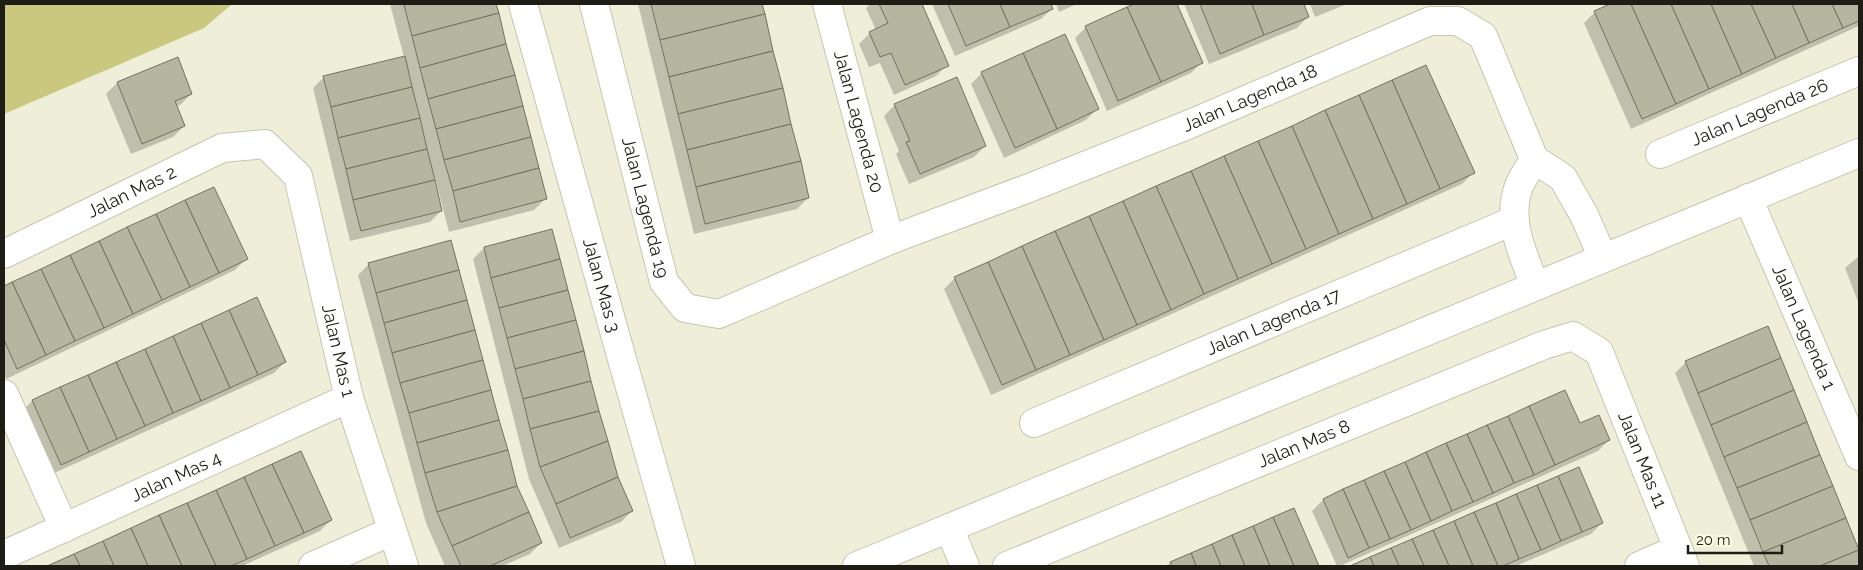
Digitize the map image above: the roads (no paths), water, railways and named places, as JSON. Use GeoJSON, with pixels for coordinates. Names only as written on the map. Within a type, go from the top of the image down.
{"type":"FeatureCollection","features":[{"type":"Feature","properties":{"kind":"street","name":"Jalan Mas 3"},"geometry":{"type":"LineString","coordinates":[[523,4],[676,564]]}},
{"type":"Feature","properties":{"kind":"street","name":"Jalan Lagenda 19"},"geometry":{"type":"LineString","coordinates":[[594,4],[664,282],[685,308],[719,314],[890,240]]}},
{"type":"Feature","properties":{"kind":"street","name":"Jalan Lagenda 20"},"geometry":{"type":"LineString","coordinates":[[827,4],[890,240]]}},
{"type":"Feature","properties":{"kind":"street","name":"Jalan Lagenda 18"},"geometry":{"type":"LineString","coordinates":[[890,240],[1190,124],[1430,21],[1458,21],[1483,36],[1534,159]]}},
{"type":"Feature","properties":{"kind":"street","name":"Jalan Lagenda 26"},"geometry":{"type":"LineString","coordinates":[[1660,154],[1859,71]]}},
{"type":"Feature","properties":{"kind":"street","name":"Jalan Mas 2"},"geometry":{"type":"LineString","coordinates":[[4,254],[222,148],[265,144]]}},
{"type":"Feature","properties":{"kind":"street","name":"Jalan Mas 1"},"geometry":{"type":"LineString","coordinates":[[265,144],[298,176],[349,398],[404,566]]}},
{"type":"Feature","properties":{"kind":"street"},"geometry":{"type":"LineString","coordinates":[[857,566],[1859,152]]}},
{"type":"Feature","properties":{"kind":"street"},"geometry":{"type":"LineString","coordinates":[[1535,286],[1520,248],[1513,221],[1519,187],[1534,159],[1563,178],[1584,215],[1603,258]]}},
{"type":"Feature","properties":{"kind":"street","name":"Jalan Lagenda 1"},"geometry":{"type":"LineString","coordinates":[[1748,198],[1859,456]]}},
{"type":"Feature","properties":{"kind":"street","name":"Jalan Lagenda 17"},"geometry":{"type":"LineString","coordinates":[[1034,423],[1513,221]]}},
{"type":"Feature","properties":{"kind":"street","name":"Jalan Mas 8"},"geometry":{"type":"LineString","coordinates":[[1008,566],[1544,345],[1573,336],[1599,352]]}},
{"type":"Feature","properties":{"kind":"street","name":"Jalan Mas 11"},"geometry":{"type":"LineString","coordinates":[[1599,352],[1682,558]]}},
{"type":"Feature","properties":{"kind":"street"},"geometry":{"type":"LineString","coordinates":[[4,394],[64,528]]}},
{"type":"Feature","properties":{"kind":"street","name":"Jalan Mas 4"},"geometry":{"type":"LineString","coordinates":[[4,555],[349,398]]}},
{"type":"Feature","properties":{"kind":"street"},"geometry":{"type":"LineString","coordinates":[[949,528],[965,566]]}},
{"type":"Feature","properties":{"kind":"street"},"geometry":{"type":"LineString","coordinates":[[313,566],[392,531]]}},
{"type":"Feature","properties":{"kind":"street"},"geometry":{"type":"LineString","coordinates":[[1639,566],[1682,558]]}}]}
